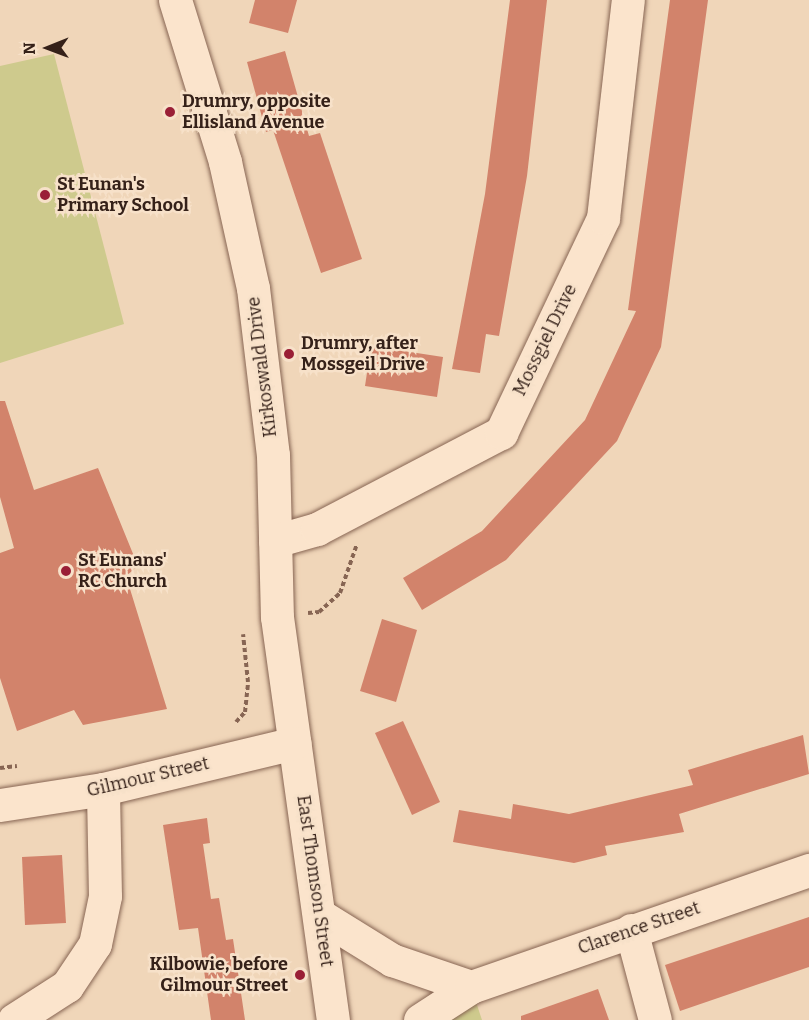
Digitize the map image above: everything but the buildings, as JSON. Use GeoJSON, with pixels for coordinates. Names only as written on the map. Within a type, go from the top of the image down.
{"type":"FeatureCollection","features":[{"type":"Feature","properties":{"kind":"street","name":"Kirkoswald Drive"},"geometry":{"type":"LineString","coordinates":[[175,0],[225,162],[253,288],[273,455],[277,617],[295,743]]}},
{"type":"Feature","properties":{"kind":"street","name":"Mossgiel Drive"},"geometry":{"type":"LineString","coordinates":[[275,541],[317,529],[501,433],[603,218],[627,0]]}},
{"type":"Feature","properties":{"kind":"street","name":"Gilmour Street"},"geometry":{"type":"LineString","coordinates":[[0,805],[103,789],[295,743]]}},
{"type":"Feature","properties":{"kind":"street","name":"East Thomson Street"},"geometry":{"type":"LineString","coordinates":[[295,743],[321,916],[333,1020]]}},
{"type":"Feature","properties":{"kind":"street"},"geometry":{"type":"LineString","coordinates":[[14,1020],[67,986],[94,944],[105,896],[103,789]]}},
{"type":"Feature","properties":{"kind":"street","name":"Clarence Street"},"geometry":{"type":"LineString","coordinates":[[420,1020],[471,987],[809,870]]}},
{"type":"Feature","properties":{"kind":"street"},"geometry":{"type":"LineString","coordinates":[[321,916],[392,960],[471,987]]}},
{"type":"Feature","properties":{"kind":"street"},"geometry":{"type":"LineString","coordinates":[[631,930],[655,1020]]}},
{"type":"Feature","properties":{"kind":"path"},"geometry":{"type":"LineString","coordinates":[[233,726],[245,712],[248,682],[242,621],[319,612],[340,593],[358,552],[353,510]]}},
{"type":"Feature","properties":{"kind":"path"},"geometry":{"type":"LineString","coordinates":[[0,768],[22,765]]}},
{"type":"Feature","properties":{"kind":"shaded area","name":"St Eunan's Primary School"},"geometry":{"type":"Polygon","coordinates":[[[54,54],[124,324],[0,363],[0,66],[54,54]]]}},
{"type":"Feature","properties":{"kind":"shaded area"},"geometry":{"type":"Polygon","coordinates":[[[471,987],[482,1020],[420,1020],[471,987]]]}},
{"type":"Feature","properties":{"kind":"place","name":"Drumry, opposite Ellisland Avenue"},"geometry":{"type":"Point","coordinates":[170,112]}},
{"type":"Feature","properties":{"kind":"place","name":"St Eunan's Primary School"},"geometry":{"type":"Point","coordinates":[45,195]}},
{"type":"Feature","properties":{"kind":"place","name":"Drumry, after Mossgeil Drive"},"geometry":{"type":"Point","coordinates":[289,354]}},
{"type":"Feature","properties":{"kind":"place","name":"St Eunans' RC Church"},"geometry":{"type":"Point","coordinates":[66,571]}},
{"type":"Feature","properties":{"kind":"place","name":"Kilbowie, before Gilmour Street"},"geometry":{"type":"Point","coordinates":[300,975]}}]}
